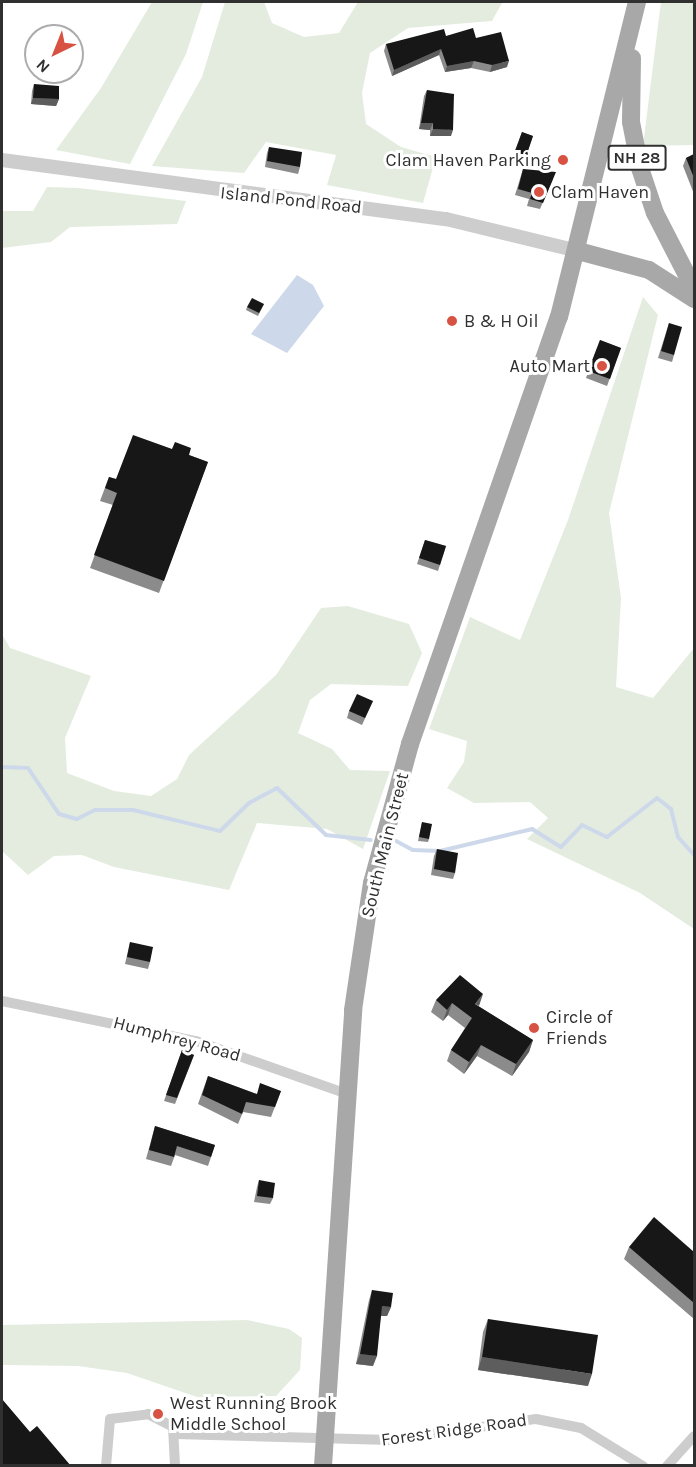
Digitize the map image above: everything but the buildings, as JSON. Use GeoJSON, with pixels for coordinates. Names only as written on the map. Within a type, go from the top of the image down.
{"type":"FeatureCollection","features":[{"type":"Feature","properties":{"kind":"main road","name":"NH 28"},"geometry":{"type":"LineString","coordinates":[[578,251],[636,8]]}},
{"type":"Feature","properties":{"kind":"main road","name":"NH 28"},"geometry":{"type":"LineString","coordinates":[[636,8],[634,145],[655,213],[694,289]]}},
{"type":"Feature","properties":{"kind":"main road"},"geometry":{"type":"LineString","coordinates":[[578,251],[649,270],[694,299]]}},
{"type":"Feature","properties":{"kind":"main road","name":"South Main Street"},"geometry":{"type":"LineString","coordinates":[[323,1466],[347,1094],[363,936],[383,838],[578,251]]}},
{"type":"Feature","properties":{"kind":"street","name":"Island Pond Road"},"geometry":{"type":"LineString","coordinates":[[2,160],[433,217],[578,251]]}},
{"type":"Feature","properties":{"kind":"street","name":"Humphrey Road"},"geometry":{"type":"LineString","coordinates":[[2,1001],[196,1041],[347,1094]]}},
{"type":"Feature","properties":{"kind":"street"},"geometry":{"type":"LineString","coordinates":[[106,1466],[110,1419],[154,1414],[170,1423],[176,1434],[175,1466]]}},
{"type":"Feature","properties":{"kind":"street","name":"Forest Ridge Road"},"geometry":{"type":"LineString","coordinates":[[176,1434],[325,1441],[418,1437],[536,1419],[591,1432],[643,1466]]}},
{"type":"Feature","properties":{"kind":"street"},"geometry":{"type":"LineString","coordinates":[[667,1466],[694,1436]]}},
{"type":"Feature","properties":{"kind":"shaded area"},"geometry":{"type":"Polygon","coordinates":[[[152,2],[203,2],[186,54],[130,164],[56,150],[101,88],[152,2]]]}},
{"type":"Feature","properties":{"kind":"shaded area"},"geometry":{"type":"Polygon","coordinates":[[[225,2],[264,2],[272,23],[304,37],[339,33],[358,2],[502,3],[492,21],[408,28],[370,53],[362,93],[366,124],[401,147],[436,157],[423,203],[327,185],[336,155],[266,142],[244,173],[152,166],[202,77],[225,2]]]}},
{"type":"Feature","properties":{"kind":"shaded area"},"geometry":{"type":"Polygon","coordinates":[[[661,2],[694,3],[694,145],[643,146],[661,2]]]}},
{"type":"Feature","properties":{"kind":"shaded area"},"geometry":{"type":"Polygon","coordinates":[[[47,187],[79,188],[186,201],[177,224],[70,227],[51,242],[2,248],[2,211],[33,211],[47,187]]]}},
{"type":"Feature","properties":{"kind":"shaded area"},"geometry":{"type":"Polygon","coordinates":[[[643,297],[658,315],[609,513],[621,598],[616,687],[653,698],[694,648],[694,929],[640,893],[527,839],[548,818],[530,802],[474,803],[447,788],[464,762],[467,741],[429,729],[470,617],[520,640],[568,520],[643,297]]]}},
{"type":"Feature","properties":{"kind":"shaded area"},"geometry":{"type":"Polygon","coordinates":[[[348,606],[409,624],[422,653],[408,686],[331,684],[310,700],[298,733],[332,749],[350,770],[390,771],[363,849],[327,829],[257,823],[229,890],[114,867],[82,855],[54,856],[28,875],[2,851],[2,634],[10,648],[91,676],[65,738],[67,773],[114,791],[151,796],[177,779],[189,755],[276,675],[321,608],[348,606]]]}},
{"type":"Feature","properties":{"kind":"shaded area"},"geometry":{"type":"Polygon","coordinates":[[[247,1320],[289,1329],[302,1338],[300,1370],[276,1396],[197,1397],[127,1373],[78,1366],[2,1365],[2,1325],[247,1320]]]}},
{"type":"Feature","properties":{"kind":"water"},"geometry":{"type":"Polygon","coordinates":[[[297,275],[313,285],[324,306],[287,353],[251,334],[297,275]]]}},
{"type":"Feature","properties":{"kind":"waterway"},"geometry":{"type":"LineString","coordinates":[[2,767],[28,768],[59,814],[77,819],[95,810],[133,810],[220,831],[249,803],[277,788],[326,835],[371,840]]}},
{"type":"Feature","properties":{"kind":"waterway"},"geometry":{"type":"LineString","coordinates":[[396,841],[413,850],[440,851],[532,829],[561,847],[582,825],[607,837],[657,798],[671,809],[678,837],[694,855]]}},
{"type":"Feature","properties":{"kind":"place","name":"Clam Haven Parking"},"geometry":{"type":"Point","coordinates":[563,160]}},
{"type":"Feature","properties":{"kind":"place","name":"Clam Haven"},"geometry":{"type":"Point","coordinates":[539,192]}},
{"type":"Feature","properties":{"kind":"place","name":"B & H Oil"},"geometry":{"type":"Point","coordinates":[452,321]}},
{"type":"Feature","properties":{"kind":"place","name":"Auto Mart"},"geometry":{"type":"Point","coordinates":[602,366]}},
{"type":"Feature","properties":{"kind":"place","name":"Circle of Friends"},"geometry":{"type":"Point","coordinates":[534,1028]}},
{"type":"Feature","properties":{"kind":"place","name":"West Running Brook Middle School"},"geometry":{"type":"Point","coordinates":[158,1414]}}]}
